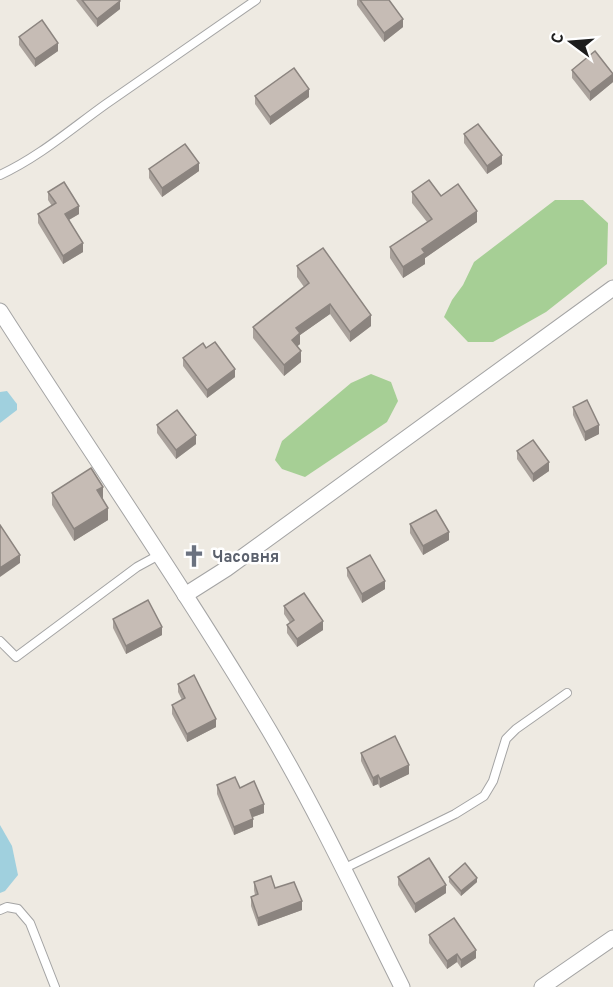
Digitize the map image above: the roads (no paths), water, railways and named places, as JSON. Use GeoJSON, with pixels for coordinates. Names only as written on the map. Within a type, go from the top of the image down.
{"type":"FeatureCollection","features":[{"type":"Feature","properties":{"kind":"street"},"geometry":{"type":"LineString","coordinates":[[185,595],[226,569],[613,288]]}},
{"type":"Feature","properties":{"kind":"street"},"geometry":{"type":"LineString","coordinates":[[0,310],[185,595],[274,738],[302,788],[402,987]]}},
{"type":"Feature","properties":{"kind":"street"},"geometry":{"type":"LineString","coordinates":[[542,987],[613,938]]}},
{"type":"Feature","properties":{"kind":"lane"},"geometry":{"type":"LineString","coordinates":[[0,175],[16,168],[66,135],[173,56],[256,0]]}},
{"type":"Feature","properties":{"kind":"lane"},"geometry":{"type":"LineString","coordinates":[[0,641],[16,657],[137,567],[159,555]]}},
{"type":"Feature","properties":{"kind":"lane"},"geometry":{"type":"LineString","coordinates":[[343,869],[455,814],[484,796],[494,781],[506,739],[516,729],[567,693]]}},
{"type":"Feature","properties":{"kind":"lane"},"geometry":{"type":"LineString","coordinates":[[0,909],[18,909],[30,923],[55,987]]}},
{"type":"Feature","properties":{"kind":"water"},"geometry":{"type":"Polygon","coordinates":[[[7,391],[17,404],[17,410],[0,423],[0,392],[7,391]]]}},
{"type":"Feature","properties":{"kind":"water"},"geometry":{"type":"Polygon","coordinates":[[[0,825],[12,846],[18,875],[5,891],[0,893],[0,825]]]}},
{"type":"Feature","properties":{"kind":"place","name":"Часовня"},"geometry":{"type":"Point","coordinates":[194,556]}}]}
